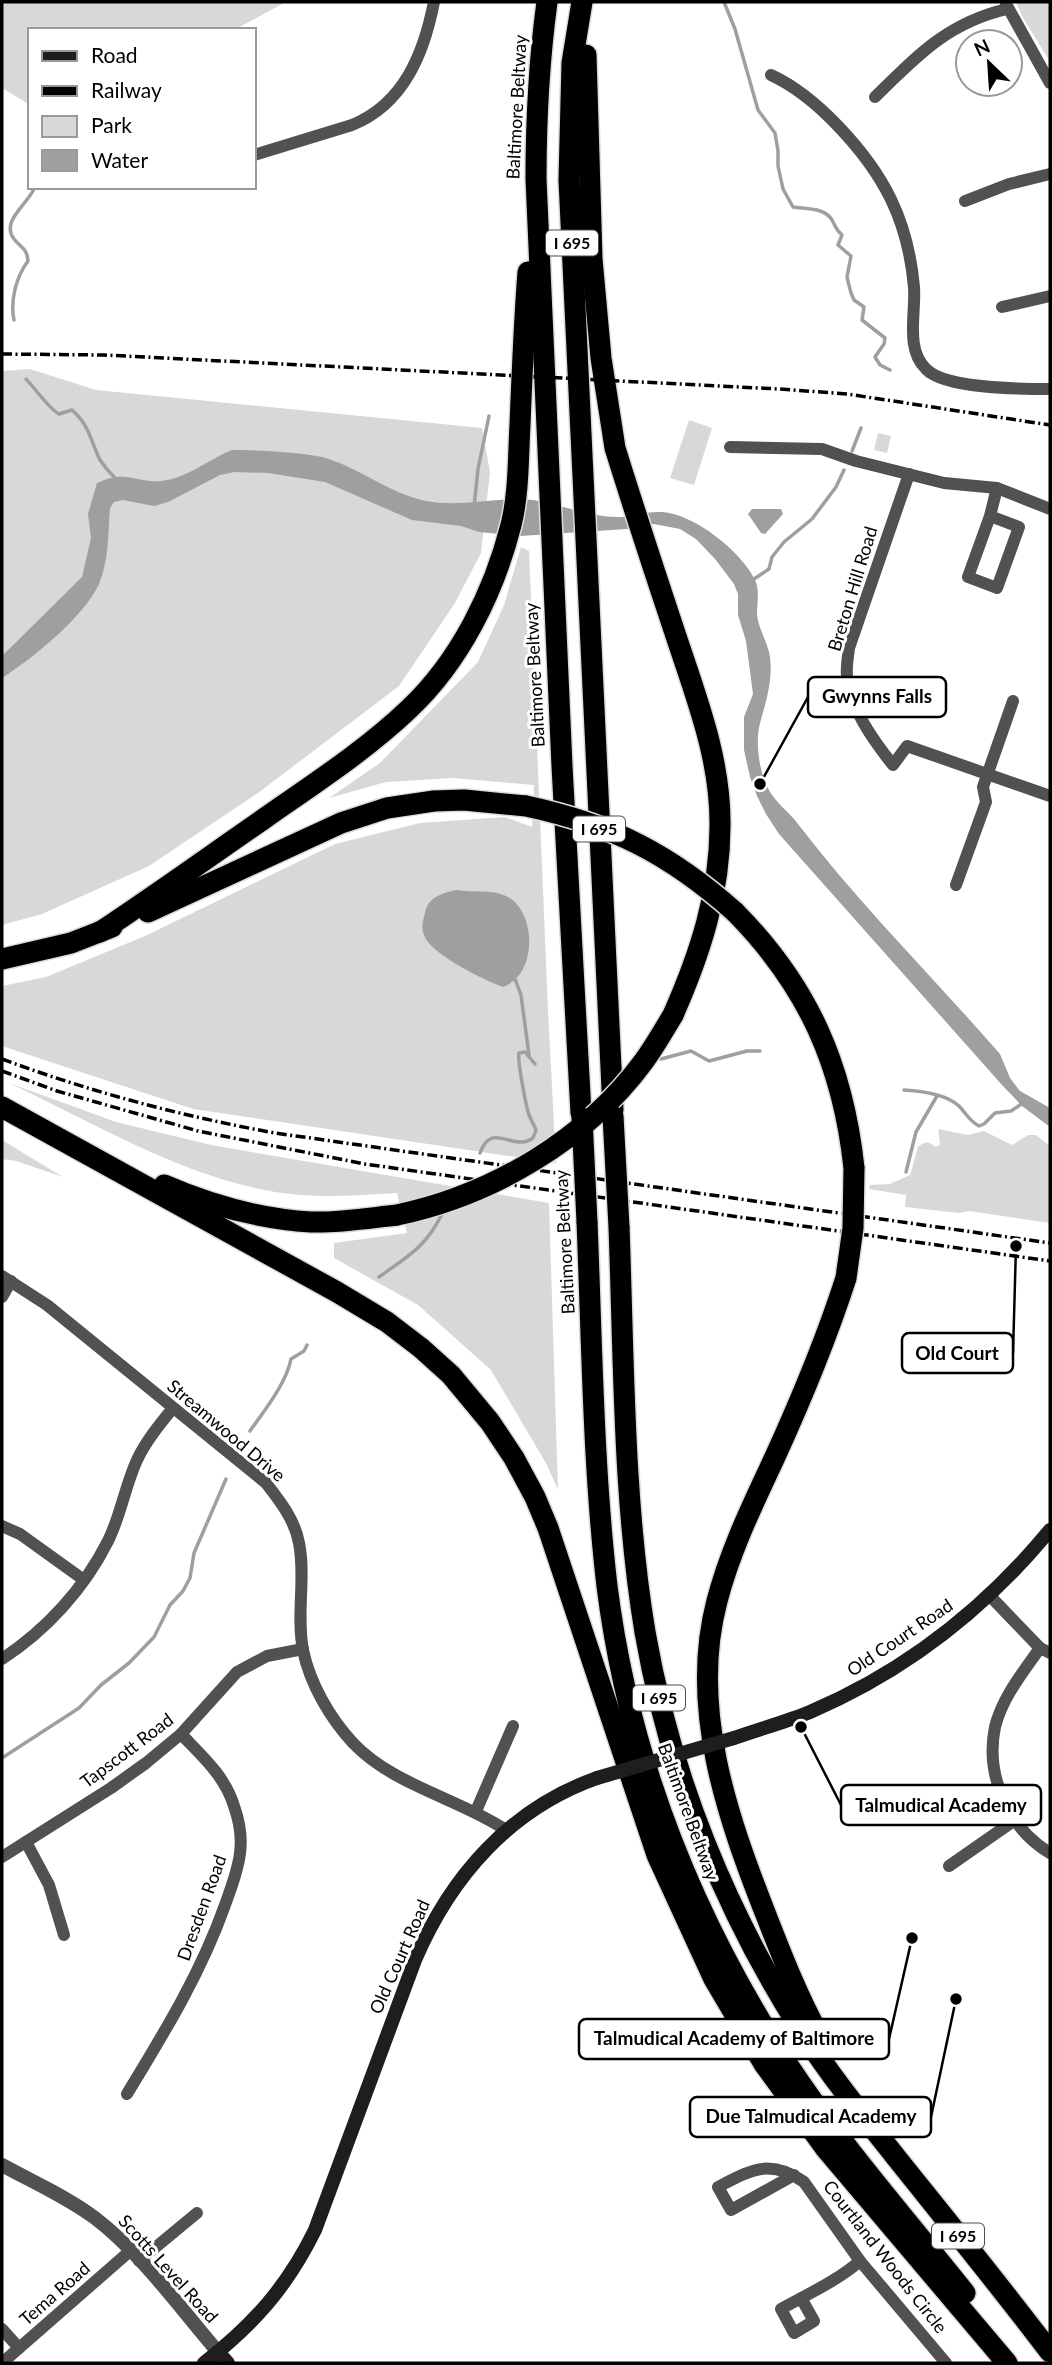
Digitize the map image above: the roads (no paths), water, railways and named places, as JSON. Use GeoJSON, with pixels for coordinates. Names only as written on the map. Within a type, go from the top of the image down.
{"type":"FeatureCollection","features":[{"type":"Feature","properties":{"kind":"highway","name":"Baltimore Beltway"},"geometry":{"type":"LineString","coordinates":[[547,2],[539,72],[536,179],[552,544],[597,1444],[607,1586],[625,1687],[643,1762],[689,1885],[731,1970],[780,2054],[841,2138],[1020,2363]]}},
{"type":"Feature","properties":{"kind":"highway","name":"Baltimore Beltway"},"geometry":{"type":"LineString","coordinates":[[585,2],[572,63],[569,180],[628,1444],[638,1582],[645,1632],[667,1731],[704,1839],[752,1945],[806,2038],[866,2120],[1050,2352]]}},
{"type":"Feature","properties":{"kind":"highway"},"geometry":{"type":"LineString","coordinates":[[82,1149],[177,1191],[227,1208],[273,1218],[312,1222],[397,1215],[423,1210],[464,1195],[523,1167],[578,1130],[644,1062],[673,1015],[691,973],[712,907],[720,826],[718,788],[706,728],[642,537],[607,413],[592,259],[585,2]]}},
{"type":"Feature","properties":{"kind":"highway"},"geometry":{"type":"LineString","coordinates":[[100,932],[183,877],[358,752],[411,708],[465,638],[485,598],[504,549],[517,488],[522,343],[536,179]]}},
{"type":"Feature","properties":{"kind":"highway"},"geometry":{"type":"LineString","coordinates":[[2,958],[71,943],[100,932],[363,815],[387,808],[434,801],[464,800],[526,806],[573,817],[612,831],[659,854],[705,885],[735,912],[777,958],[820,1030],[844,1099],[854,1168],[853,1228],[846,1278],[813,1370],[731,1556],[717,1601],[706,1674],[711,1730],[722,1786],[746,1862],[791,1979],[866,2120]]}},
{"type":"Feature","properties":{"kind":"highway"},"geometry":{"type":"LineString","coordinates":[[2,1107],[82,1149],[387,1322],[451,1375],[491,1422],[535,1497],[548,1528],[657,1855],[714,1979],[764,2064],[826,2149],[1007,2363]]}},
{"type":"Feature","properties":{"kind":"main road","name":"Old Court Road"},"geometry":{"type":"LineString","coordinates":[[204,2363],[223,2358],[273,2300],[304,2251],[427,1933],[461,1878],[506,1830],[549,1799],[597,1778],[734,1738],[808,1713],[856,1691],[934,1643],[990,1596],[1050,1530]]}},
{"type":"Feature","properties":{"kind":"street"},"geometry":{"type":"LineString","coordinates":[[256,154],[365,120],[387,104],[409,78],[434,2]]}},
{"type":"Feature","properties":{"kind":"street"},"geometry":{"type":"LineString","coordinates":[[875,97],[941,36],[1006,6],[1050,83]]}},
{"type":"Feature","properties":{"kind":"street"},"geometry":{"type":"LineString","coordinates":[[771,75],[808,97],[822,109],[865,156],[890,195],[900,220],[912,271],[915,315],[913,343],[924,368],[944,381],[1005,388],[1050,388]]}},
{"type":"Feature","properties":{"kind":"street"},"geometry":{"type":"LineString","coordinates":[[965,201],[1009,184],[1050,174]]}},
{"type":"Feature","properties":{"kind":"street"},"geometry":{"type":"LineString","coordinates":[[1002,307],[1050,296]]}},
{"type":"Feature","properties":{"kind":"street"},"geometry":{"type":"LineString","coordinates":[[730,447],[822,449],[856,461],[944,483],[997,488],[1050,509]]}},
{"type":"Feature","properties":{"kind":"street","name":"Breton Hill Road"},"geometry":{"type":"LineString","coordinates":[[909,474],[849,648],[847,675],[853,701],[876,745],[893,765],[907,746],[987,776]]}},
{"type":"Feature","properties":{"kind":"street"},"geometry":{"type":"LineString","coordinates":[[990,516],[1019,527],[997,588],[968,577],[997,488]]}},
{"type":"Feature","properties":{"kind":"street"},"geometry":{"type":"LineString","coordinates":[[956,885],[986,802],[984,787],[1013,701]]}},
{"type":"Feature","properties":{"kind":"street"},"geometry":{"type":"LineString","coordinates":[[987,776],[1050,796]]}},
{"type":"Feature","properties":{"kind":"street"},"geometry":{"type":"LineString","coordinates":[[2,1297],[6,1279]]}},
{"type":"Feature","properties":{"kind":"street","name":"Streamwood Drive"},"geometry":{"type":"LineString","coordinates":[[6,1279],[47,1305],[266,1483],[289,1515],[300,1543],[302,1564],[299,1604],[303,1648],[309,1670],[326,1705],[344,1731],[365,1754],[412,1783],[476,1811],[506,1830]]}},
{"type":"Feature","properties":{"kind":"street"},"geometry":{"type":"LineString","coordinates":[[2,1659],[45,1625],[84,1580],[108,1540],[125,1501],[137,1460],[151,1435],[173,1408]]}},
{"type":"Feature","properties":{"kind":"street"},"geometry":{"type":"LineString","coordinates":[[2,1526],[20,1534],[84,1580]]}},
{"type":"Feature","properties":{"kind":"street"},"geometry":{"type":"LineString","coordinates":[[990,1596],[1045,1651],[1010,1692],[995,1727],[993,1749],[1004,1803],[1031,1838],[1050,1853]]}},
{"type":"Feature","properties":{"kind":"street","name":"Tapscott Road"},"geometry":{"type":"LineString","coordinates":[[2,1857],[111,1788],[181,1734],[237,1672],[267,1656],[303,1648]]}},
{"type":"Feature","properties":{"kind":"street"},"geometry":{"type":"LineString","coordinates":[[476,1811],[513,1727]]}},
{"type":"Feature","properties":{"kind":"street","name":"Dresden Road"},"geometry":{"type":"LineString","coordinates":[[127,2094],[195,1977],[215,1933],[233,1882],[240,1852],[239,1821],[230,1795],[216,1771],[181,1734]]}},
{"type":"Feature","properties":{"kind":"street"},"geometry":{"type":"LineString","coordinates":[[949,1866],[1015,1820]]}},
{"type":"Feature","properties":{"kind":"street"},"geometry":{"type":"LineString","coordinates":[[26,1842],[49,1885],[64,1935]]}},
{"type":"Feature","properties":{"kind":"street","name":"Scotts Level Road"},"geometry":{"type":"LineString","coordinates":[[2,2165],[78,2206],[110,2231],[223,2358]]}},
{"type":"Feature","properties":{"kind":"street"},"geometry":{"type":"LineString","coordinates":[[755,2169],[776,2169],[794,2175],[731,2210],[718,2187],[755,2169]]}},
{"type":"Feature","properties":{"kind":"street","name":"Courtland Woods Circle"},"geometry":{"type":"LineString","coordinates":[[794,2175],[804,2182],[860,2260],[946,2363]]}},
{"type":"Feature","properties":{"kind":"street","name":"Tema Road"},"geometry":{"type":"LineString","coordinates":[[2,2363],[134,2256],[197,2213]]}},
{"type":"Feature","properties":{"kind":"street"},"geometry":{"type":"LineString","coordinates":[[801,2298],[846,2272],[860,2260]]}},
{"type":"Feature","properties":{"kind":"street"},"geometry":{"type":"LineString","coordinates":[[2,2329],[19,2348]]}},
{"type":"Feature","properties":{"kind":"water"},"geometry":{"type":"Polygon","coordinates":[[[232,450],[322,457],[336,461],[399,492],[439,503],[520,499],[606,516],[623,517],[656,512],[675,514],[702,527],[728,546],[757,584],[758,620],[770,657],[770,682],[758,739],[760,766],[769,790],[871,912],[1000,1054],[1010,1078],[1020,1091],[1050,1108],[1050,1127],[1022,1106],[1002,1085],[779,834],[766,814],[750,777],[744,750],[744,717],[753,694],[746,641],[738,615],[738,594],[734,584],[715,559],[696,539],[680,529],[654,524],[627,529],[520,536],[479,532],[461,526],[412,520],[325,482],[268,473],[234,472],[220,475],[168,502],[154,506],[123,500],[114,502],[110,508],[105,566],[92,597],[56,636],[2,678],[2,656],[82,577],[91,538],[88,514],[97,483],[116,477],[152,481],[171,479],[189,473],[232,450]]]}},
{"type":"Feature","properties":{"kind":"water"},"geometry":{"type":"Polygon","coordinates":[[[752,509],[781,509],[783,514],[765,534],[761,533],[748,514],[752,509]]]}},
{"type":"Feature","properties":{"kind":"water"},"geometry":{"type":"Polygon","coordinates":[[[457,890],[506,896],[516,903],[523,914],[528,927],[528,956],[515,980],[503,987],[447,958],[428,942],[424,935],[423,921],[429,903],[441,894],[457,890]]]}},
{"type":"Feature","properties":{"kind":"waterway"},"geometry":{"type":"LineString","coordinates":[[724,2],[735,29],[758,110],[775,133],[783,189],[793,207],[824,213],[842,235],[838,245],[851,256],[847,277],[851,293],[854,300],[864,307],[862,320],[885,338],[875,357],[880,365],[890,370]]}},
{"type":"Feature","properties":{"kind":"waterway"},"geometry":{"type":"LineString","coordinates":[[14,320],[15,289],[28,261],[25,251],[14,239],[11,226],[17,212],[34,189]]}},
{"type":"Feature","properties":{"kind":"waterway"},"geometry":{"type":"LineString","coordinates":[[26,379],[59,414],[72,410],[78,416],[100,460],[115,478]]}},
{"type":"Feature","properties":{"kind":"waterway"},"geometry":{"type":"LineString","coordinates":[[474,507],[478,469],[489,416]]}},
{"type":"Feature","properties":{"kind":"waterway"},"geometry":{"type":"LineString","coordinates":[[852,451],[861,428]]}},
{"type":"Feature","properties":{"kind":"waterway"},"geometry":{"type":"LineString","coordinates":[[751,581],[769,569],[772,557],[784,542],[812,519],[836,487],[844,470]]}},
{"type":"Feature","properties":{"kind":"waterway"},"geometry":{"type":"LineString","coordinates":[[515,979],[521,995],[529,1055]]}},
{"type":"Feature","properties":{"kind":"waterway"},"geometry":{"type":"LineString","coordinates":[[661,1059],[691,1051],[709,1061],[747,1051],[760,1051]]}},
{"type":"Feature","properties":{"kind":"waterway"},"geometry":{"type":"LineString","coordinates":[[480,1153],[488,1140],[493,1138],[516,1142],[533,1138],[536,1130],[526,1102],[519,1053],[525,1052],[535,1064]]}},
{"type":"Feature","properties":{"kind":"waterway"},"geometry":{"type":"LineString","coordinates":[[904,1090],[925,1092],[954,1102],[979,1126],[995,1113],[1011,1111],[1023,1103]]}},
{"type":"Feature","properties":{"kind":"waterway"},"geometry":{"type":"LineString","coordinates":[[906,1172],[916,1132],[937,1096]]}},
{"type":"Feature","properties":{"kind":"waterway"},"geometry":{"type":"LineString","coordinates":[[379,1277],[422,1243],[442,1214]]}},
{"type":"Feature","properties":{"kind":"waterway"},"geometry":{"type":"LineString","coordinates":[[250,1431],[280,1387],[291,1359],[304,1351],[307,1345]]}},
{"type":"Feature","properties":{"kind":"waterway"},"geometry":{"type":"LineString","coordinates":[[2,1758],[79,1708],[154,1637],[170,1605],[183,1591],[190,1578],[194,1553],[226,1479]]}},
{"type":"Feature","properties":{"kind":"railway"},"geometry":{"type":"LineString","coordinates":[[2,354],[104,355],[779,389],[847,394],[1050,425]]}},
{"type":"Feature","properties":{"kind":"railway"},"geometry":{"type":"LineString","coordinates":[[2,1059],[137,1102],[275,1133],[1050,1243]]}},
{"type":"Feature","properties":{"kind":"railway"},"geometry":{"type":"LineString","coordinates":[[2,1071],[57,1091],[198,1131],[365,1164],[1050,1261]]}},
{"type":"Feature","properties":{"kind":"place","name":"Gwynns Falls"},"geometry":{"type":"Point","coordinates":[760,784]}},
{"type":"Feature","properties":{"kind":"place","name":"Old Court"},"geometry":{"type":"Point","coordinates":[1016,1246]}},
{"type":"Feature","properties":{"kind":"place","name":"Talmudical Academy"},"geometry":{"type":"Point","coordinates":[801,1727]}},
{"type":"Feature","properties":{"kind":"place","name":"Talmudical Academy of Baltimore"},"geometry":{"type":"Point","coordinates":[912,1938]}},
{"type":"Feature","properties":{"kind":"place","name":"Due Talmudical Academy"},"geometry":{"type":"Point","coordinates":[956,1999]}}]}
